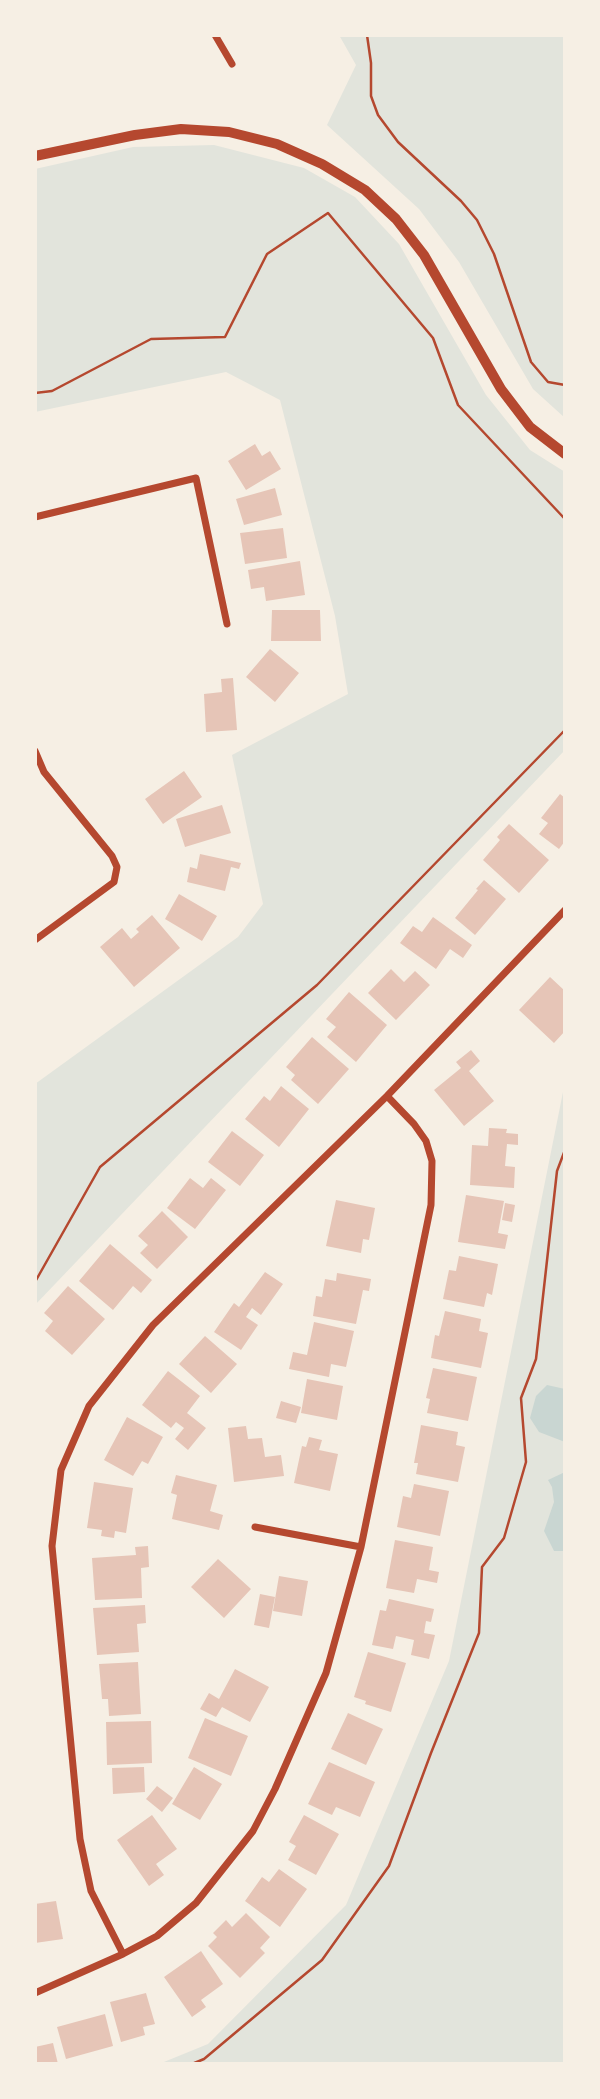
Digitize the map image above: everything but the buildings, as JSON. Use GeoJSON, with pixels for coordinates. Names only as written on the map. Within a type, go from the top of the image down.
{"type":"FeatureCollection","features":[{"type":"Feature","properties":{"kind":"street"},"geometry":{"type":"LineString","coordinates":[[215,35],[232,64]]}},
{"type":"Feature","properties":{"kind":"street"},"geometry":{"type":"LineString","coordinates":[[35,156],[135,135],[181,129],[229,132],[277,144],[322,164],[365,190],[396,219],[424,255],[501,389],[530,427],[565,454]]}},
{"type":"Feature","properties":{"kind":"street"},"geometry":{"type":"LineString","coordinates":[[35,517],[196,478],[227,624]]}},
{"type":"Feature","properties":{"kind":"street"},"geometry":{"type":"LineString","coordinates":[[35,751],[44,772],[117,867],[114,882],[35,940]]}},
{"type":"Feature","properties":{"kind":"street"},"geometry":{"type":"LineString","coordinates":[[123,1954],[91,1891],[80,1839],[52,1546],[61,1470],[89,1406],[153,1325],[387,1096],[565,910]]}},
{"type":"Feature","properties":{"kind":"street"},"geometry":{"type":"LineString","coordinates":[[35,1993],[157,1936],[196,1903],[253,1831],[275,1789],[326,1674],[361,1547],[431,1205],[432,1161],[426,1141],[387,1096]]}},
{"type":"Feature","properties":{"kind":"street"},"geometry":{"type":"LineString","coordinates":[[255,1527],[361,1547]]}},
{"type":"Feature","properties":{"kind":"path"},"geometry":{"type":"LineString","coordinates":[[367,35],[371,63],[371,96],[378,115],[398,142],[477,219],[494,254],[531,362],[548,382],[565,386]]}},
{"type":"Feature","properties":{"kind":"path"},"geometry":{"type":"LineString","coordinates":[[35,393],[52,391],[151,339],[225,337],[267,254],[328,213],[433,338],[458,405],[565,518]]}},
{"type":"Feature","properties":{"kind":"path"},"geometry":{"type":"LineString","coordinates":[[35,1282],[100,1167],[317,985],[565,730]]}},
{"type":"Feature","properties":{"kind":"path"},"geometry":{"type":"LineString","coordinates":[[192,2064],[204,2059],[322,1960],[389,1866],[479,1633],[482,1567],[504,1538],[526,1462],[521,1398],[536,1359],[557,1171],[565,1150]]}},
{"type":"Feature","properties":{"kind":"shaded area"},"geometry":{"type":"Polygon","coordinates":[[[339,35],[565,35],[565,418],[533,389],[459,262],[419,209],[327,125],[356,65],[339,35]]]}},
{"type":"Feature","properties":{"kind":"shaded area"},"geometry":{"type":"Polygon","coordinates":[[[214,145],[304,168],[355,197],[399,244],[486,395],[530,450],[565,472],[565,750],[35,1305],[35,1084],[238,937],[263,904],[232,755],[348,694],[335,616],[280,400],[226,372],[35,412],[35,169],[133,147],[214,145]]]}},
{"type":"Feature","properties":{"kind":"shaded area"},"geometry":{"type":"Polygon","coordinates":[[[565,1082],[565,2064],[159,2064],[208,2044],[346,1905],[449,1661],[565,1082]]]}},
{"type":"Feature","properties":{"kind":"shaded area"},"geometry":{"type":"Polygon","coordinates":[[[547,1385],[565,1389],[565,1442],[539,1432],[530,1418],[536,1396],[547,1385]]]}},
{"type":"Feature","properties":{"kind":"shaded area"},"geometry":{"type":"Polygon","coordinates":[[[565,1472],[565,1551],[554,1551],[544,1531],[554,1502],[548,1480],[565,1472]]]}}]}
